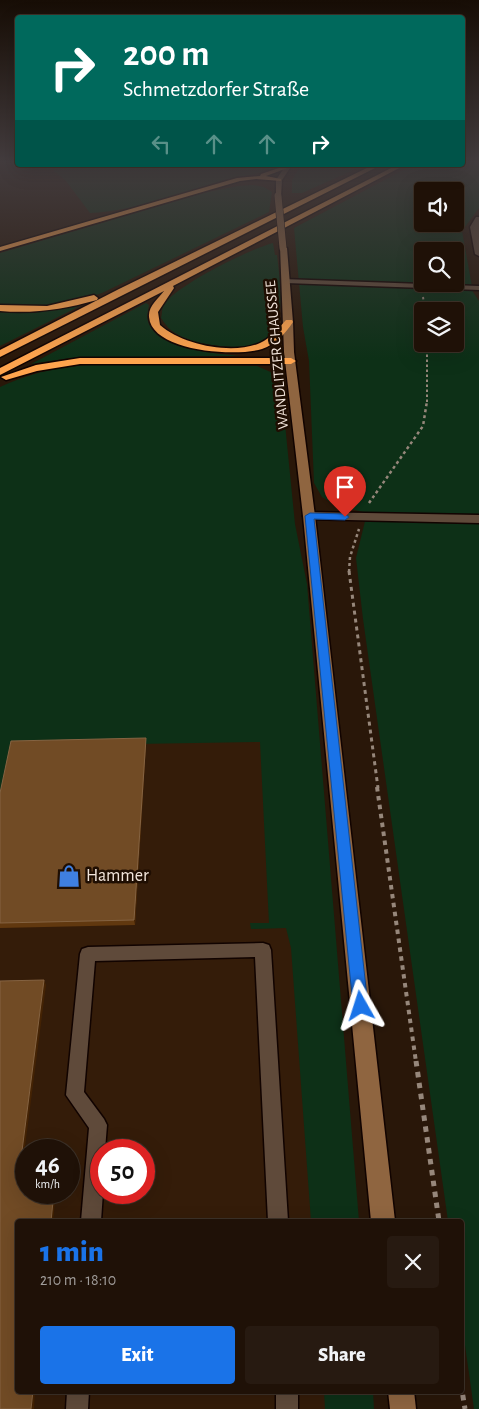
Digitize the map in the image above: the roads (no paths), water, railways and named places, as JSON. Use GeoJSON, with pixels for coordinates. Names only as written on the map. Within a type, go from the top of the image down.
{"type":"FeatureCollection","features":[{"type":"Feature","properties":{"kind":"highway"},"geometry":{"type":"LineString","coordinates":[[0,249],[74,228]]}},
{"type":"Feature","properties":{"kind":"highway"},"geometry":{"type":"LineString","coordinates":[[0,354],[252,228]]}},
{"type":"Feature","properties":{"kind":"highway"},"geometry":{"type":"LineString","coordinates":[[0,372],[102,322],[171,283],[279,228]]}},
{"type":"Feature","properties":{"kind":"highway"},"geometry":{"type":"LineString","coordinates":[[171,283],[170,290],[155,306],[153,318],[159,329],[171,337],[189,344],[231,352],[290,356]]}},
{"type":"Feature","properties":{"kind":"highway"},"geometry":{"type":"LineString","coordinates":[[0,308],[32,310],[54,308],[122,292]]}},
{"type":"Feature","properties":{"kind":"highway"},"geometry":{"type":"LineString","coordinates":[[231,352],[272,342],[289,322]]}},
{"type":"Feature","properties":{"kind":"highway"},"geometry":{"type":"LineString","coordinates":[[0,377],[80,361],[290,356]]}},
{"type":"Feature","properties":{"kind":"main road","name":"WANDLITZER CHAUSSEE"},"geometry":{"type":"LineString","coordinates":[[281,228],[290,356],[310,516],[383,1219]]}},
{"type":"Feature","properties":{"kind":"main road"},"geometry":{"type":"LineString","coordinates":[[401,1394],[403,1409]]}},
{"type":"Feature","properties":{"kind":"street"},"geometry":{"type":"LineString","coordinates":[[474,228],[479,254]]}},
{"type":"Feature","properties":{"kind":"street"},"geometry":{"type":"LineString","coordinates":[[286,281],[479,288]]}},
{"type":"Feature","properties":{"kind":"street"},"geometry":{"type":"LineString","coordinates":[[310,516],[479,519]]}},
{"type":"Feature","properties":{"kind":"lane"},"geometry":{"type":"LineString","coordinates":[[91,1219],[98,1125],[75,1095],[88,954],[263,950],[278,1219]]}},
{"type":"Feature","properties":{"kind":"lane"},"geometry":{"type":"LineString","coordinates":[[77,1409],[78,1394]]}},
{"type":"Feature","properties":{"kind":"lane"},"geometry":{"type":"LineString","coordinates":[[286,1394],[288,1409]]}},
{"type":"Feature","properties":{"kind":"place","name":"Hammer"},"geometry":{"type":"Point","coordinates":[69,876]}}]}
